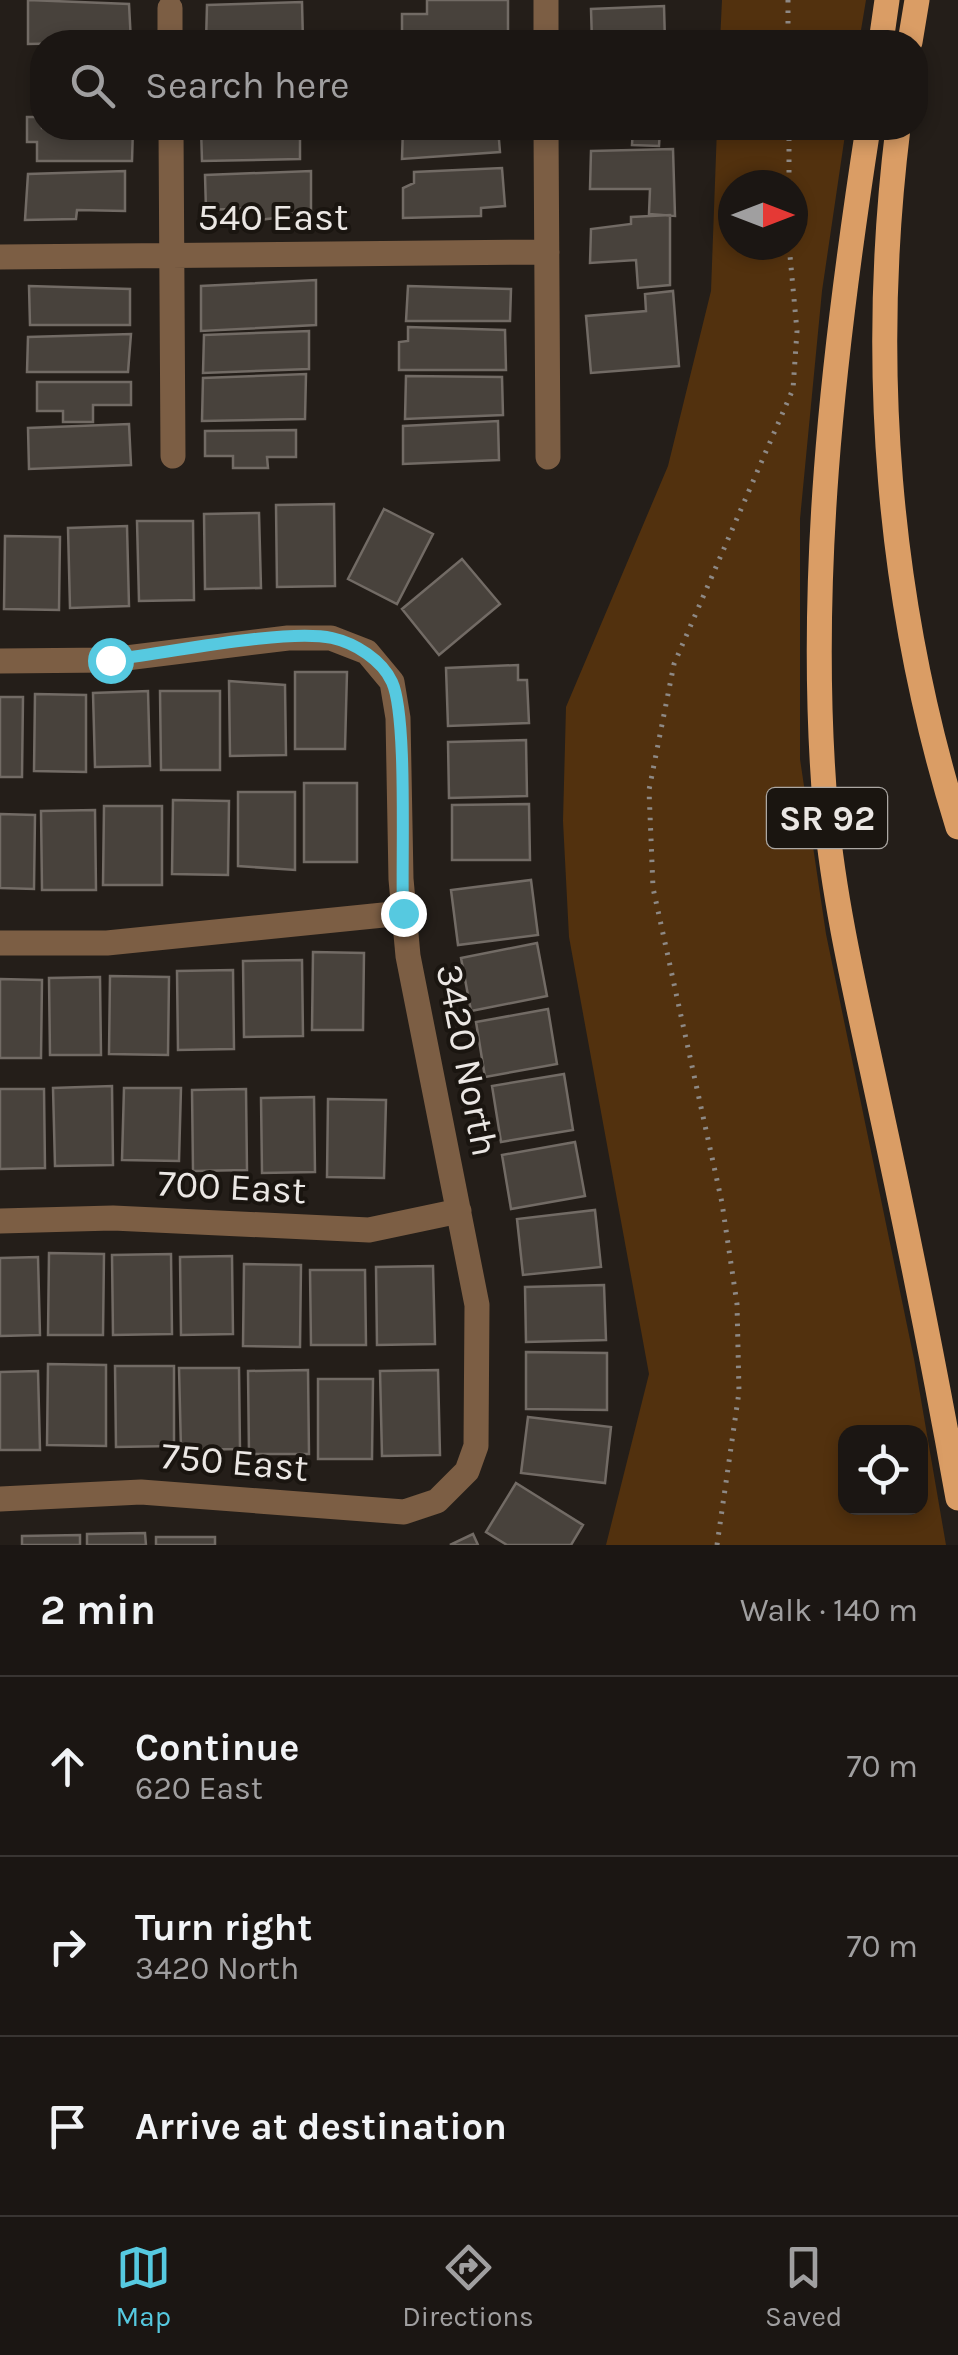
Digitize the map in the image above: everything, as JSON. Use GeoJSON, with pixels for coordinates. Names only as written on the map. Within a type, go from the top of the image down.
{"type":"FeatureCollection","features":[{"type":"Feature","properties":{"kind":"main road"},"geometry":{"type":"LineString","coordinates":[[883,30],[887,0]]}},
{"type":"Feature","properties":{"kind":"main road"},"geometry":{"type":"LineString","coordinates":[[912,30],[916,0]]}},
{"type":"Feature","properties":{"kind":"main road","name":"SR 92"},"geometry":{"type":"LineString","coordinates":[[866,140],[843,290],[826,466],[820,614],[826,816],[842,928],[930,1339],[958,1498]]}},
{"type":"Feature","properties":{"kind":"main road","name":"SR 92"},"geometry":{"type":"LineString","coordinates":[[897,140],[890,194],[884,420],[908,636],[958,826]]}},
{"type":"Feature","properties":{"kind":"street"},"geometry":{"type":"LineString","coordinates":[[546,0],[546,30]]}},
{"type":"Feature","properties":{"kind":"street"},"geometry":{"type":"LineString","coordinates":[[170,8],[170,30]]}},
{"type":"Feature","properties":{"kind":"street"},"geometry":{"type":"LineString","coordinates":[[170,140],[173,456]]}},
{"type":"Feature","properties":{"kind":"street"},"geometry":{"type":"LineString","coordinates":[[546,140],[548,456]]}},
{"type":"Feature","properties":{"kind":"street","name":"540 East"},"geometry":{"type":"LineString","coordinates":[[0,256],[547,252]]}},
{"type":"Feature","properties":{"kind":"street","name":"3420 North"},"geometry":{"type":"LineString","coordinates":[[0,662],[110,660],[288,638],[331,638],[366,652],[392,682],[398,718],[403,913],[478,1306],[476,1446],[457,1486]]}},
{"type":"Feature","properties":{"kind":"street"},"geometry":{"type":"LineString","coordinates":[[0,944],[107,943],[403,913]]}},
{"type":"Feature","properties":{"kind":"street","name":"700 East"},"geometry":{"type":"LineString","coordinates":[[0,1221],[113,1218],[369,1230],[459,1212]]}},
{"type":"Feature","properties":{"kind":"street","name":"750 East"},"geometry":{"type":"LineString","coordinates":[[0,1500],[141,1492],[404,1512],[437,1501],[457,1486]]}},
{"type":"Feature","properties":{"kind":"path"},"geometry":{"type":"LineString","coordinates":[[788,0],[788,30]]}},
{"type":"Feature","properties":{"kind":"path"},"geometry":{"type":"LineString","coordinates":[[789,140],[789,170]]}},
{"type":"Feature","properties":{"kind":"path"},"geometry":{"type":"LineString","coordinates":[[716,1545],[739,1392],[740,1334],[722,1203],[654,888],[649,790],[674,664],[794,389],[797,332],[790,260]]}},
{"type":"Feature","properties":{"kind":"shaded area"},"geometry":{"type":"Polygon","coordinates":[[[722,0],[866,0],[861,30],[721,30],[722,0]]]}},
{"type":"Feature","properties":{"kind":"shaded area"},"geometry":{"type":"Polygon","coordinates":[[[717,140],[844,140],[822,291],[800,519],[800,759],[826,934],[925,1425],[838,1425],[838,1515],[928,1515],[928,1440],[946,1545],[606,1545],[649,1374],[569,937],[563,821],[566,707],[668,466],[711,291],[717,140]]]}},
{"type":"Feature","properties":{"kind":"building"},"geometry":{"type":"Polygon","coordinates":[[[28,0],[129,4],[130,30],[30,30],[28,44],[28,0]]]}},
{"type":"Feature","properties":{"kind":"building"},"geometry":{"type":"Polygon","coordinates":[[[427,0],[508,0],[508,30],[402,30],[402,14],[427,14],[427,0]]]}},
{"type":"Feature","properties":{"kind":"building"},"geometry":{"type":"Polygon","coordinates":[[[302,2],[303,30],[206,30],[207,5],[302,2]]]}},
{"type":"Feature","properties":{"kind":"building"},"geometry":{"type":"Polygon","coordinates":[[[664,6],[665,30],[592,30],[591,9],[664,6]]]}},
{"type":"Feature","properties":{"kind":"building"},"geometry":{"type":"Polygon","coordinates":[[[30,117],[30,140],[133,140],[132,161],[37,161],[37,142],[27,142],[30,117]]]}},
{"type":"Feature","properties":{"kind":"building"},"geometry":{"type":"Polygon","coordinates":[[[201,140],[300,140],[300,159],[202,161],[201,140]]]}},
{"type":"Feature","properties":{"kind":"building"},"geometry":{"type":"Polygon","coordinates":[[[403,140],[499,140],[500,152],[402,159],[403,140]]]}},
{"type":"Feature","properties":{"kind":"building"},"geometry":{"type":"Polygon","coordinates":[[[632,140],[659,140],[659,146],[632,145],[632,140]]]}},
{"type":"Feature","properties":{"kind":"building"},"geometry":{"type":"Polygon","coordinates":[[[673,149],[675,216],[649,214],[650,189],[590,189],[591,151],[673,149]]]}},
{"type":"Feature","properties":{"kind":"building"},"geometry":{"type":"Polygon","coordinates":[[[502,168],[505,206],[481,208],[481,216],[403,218],[403,188],[414,183],[414,172],[502,168]]]}},
{"type":"Feature","properties":{"kind":"building"},"geometry":{"type":"Polygon","coordinates":[[[125,171],[125,211],[77,210],[76,219],[25,220],[28,174],[125,171]]]}},
{"type":"Feature","properties":{"kind":"building"},"geometry":{"type":"Polygon","coordinates":[[[311,171],[311,214],[258,220],[257,208],[206,210],[205,175],[311,171]]]}},
{"type":"Feature","properties":{"kind":"building"},"geometry":{"type":"Polygon","coordinates":[[[670,215],[670,285],[638,288],[636,260],[590,263],[591,229],[631,224],[631,217],[670,215]]]}},
{"type":"Feature","properties":{"kind":"building"},"geometry":{"type":"Polygon","coordinates":[[[316,280],[316,325],[201,331],[201,286],[316,280]]]}},
{"type":"Feature","properties":{"kind":"building"},"geometry":{"type":"Polygon","coordinates":[[[29,286],[130,289],[130,325],[30,325],[29,286]]]}},
{"type":"Feature","properties":{"kind":"building"},"geometry":{"type":"Polygon","coordinates":[[[408,286],[511,289],[510,321],[406,321],[408,286]]]}},
{"type":"Feature","properties":{"kind":"building"},"geometry":{"type":"Polygon","coordinates":[[[673,291],[679,366],[591,373],[586,316],[646,311],[645,294],[673,291]]]}},
{"type":"Feature","properties":{"kind":"building"},"geometry":{"type":"Polygon","coordinates":[[[408,327],[505,330],[506,370],[399,370],[399,342],[408,341],[408,327]]]}},
{"type":"Feature","properties":{"kind":"building"},"geometry":{"type":"Polygon","coordinates":[[[309,331],[309,369],[203,373],[204,335],[309,331]]]}},
{"type":"Feature","properties":{"kind":"building"},"geometry":{"type":"Polygon","coordinates":[[[131,334],[128,372],[27,372],[28,337],[131,334]]]}},
{"type":"Feature","properties":{"kind":"building"},"geometry":{"type":"Polygon","coordinates":[[[306,374],[305,419],[202,421],[203,378],[306,374]]]}},
{"type":"Feature","properties":{"kind":"building"},"geometry":{"type":"Polygon","coordinates":[[[406,376],[502,377],[503,415],[405,419],[406,376]]]}},
{"type":"Feature","properties":{"kind":"building"},"geometry":{"type":"Polygon","coordinates":[[[37,382],[131,382],[131,405],[93,405],[93,422],[63,422],[63,411],[37,411],[37,382]]]}},
{"type":"Feature","properties":{"kind":"building"},"geometry":{"type":"Polygon","coordinates":[[[498,421],[499,460],[403,464],[403,426],[498,421]]]}},
{"type":"Feature","properties":{"kind":"building"},"geometry":{"type":"Polygon","coordinates":[[[129,424],[131,465],[29,469],[28,428],[129,424]]]}},
{"type":"Feature","properties":{"kind":"building"},"geometry":{"type":"Polygon","coordinates":[[[296,430],[296,457],[267,457],[268,468],[233,468],[233,456],[205,456],[205,431],[296,430]]]}},
{"type":"Feature","properties":{"kind":"building"},"geometry":{"type":"Polygon","coordinates":[[[334,504],[335,586],[277,587],[276,505],[334,504]]]}},
{"type":"Feature","properties":{"kind":"building"},"geometry":{"type":"Polygon","coordinates":[[[384,509],[433,534],[397,604],[348,579],[384,509]]]}},
{"type":"Feature","properties":{"kind":"building"},"geometry":{"type":"Polygon","coordinates":[[[259,513],[261,588],[205,589],[204,514],[259,513]]]}},
{"type":"Feature","properties":{"kind":"building"},"geometry":{"type":"Polygon","coordinates":[[[137,521],[193,521],[194,600],[139,601],[137,521]]]}},
{"type":"Feature","properties":{"kind":"building"},"geometry":{"type":"Polygon","coordinates":[[[127,526],[129,606],[70,608],[68,528],[127,526]]]}},
{"type":"Feature","properties":{"kind":"building"},"geometry":{"type":"Polygon","coordinates":[[[5,536],[60,537],[59,610],[4,609],[5,536]]]}},
{"type":"Feature","properties":{"kind":"building"},"geometry":{"type":"Polygon","coordinates":[[[462,559],[500,604],[439,655],[402,609],[462,559]]]}},
{"type":"Feature","properties":{"kind":"building"},"geometry":{"type":"Polygon","coordinates":[[[518,665],[518,680],[527,680],[529,723],[448,726],[446,668],[518,665]]]}},
{"type":"Feature","properties":{"kind":"building"},"geometry":{"type":"Polygon","coordinates":[[[295,672],[347,672],[345,749],[295,749],[295,672]]]}},
{"type":"Feature","properties":{"kind":"building"},"geometry":{"type":"Polygon","coordinates":[[[229,681],[285,685],[286,755],[230,756],[229,681]]]}},
{"type":"Feature","properties":{"kind":"building"},"geometry":{"type":"Polygon","coordinates":[[[148,691],[150,766],[95,767],[93,693],[148,691]]]}},
{"type":"Feature","properties":{"kind":"building"},"geometry":{"type":"Polygon","coordinates":[[[160,691],[220,691],[220,770],[161,770],[160,691]]]}},
{"type":"Feature","properties":{"kind":"building"},"geometry":{"type":"Polygon","coordinates":[[[35,694],[86,695],[86,772],[34,771],[35,694]]]}},
{"type":"Feature","properties":{"kind":"building"},"geometry":{"type":"Polygon","coordinates":[[[0,697],[23,697],[22,777],[0,777],[0,697]]]}},
{"type":"Feature","properties":{"kind":"building"},"geometry":{"type":"Polygon","coordinates":[[[526,740],[527,796],[449,798],[448,742],[526,740]]]}},
{"type":"Feature","properties":{"kind":"building"},"geometry":{"type":"Polygon","coordinates":[[[304,783],[357,783],[357,862],[304,862],[304,783]]]}},
{"type":"Feature","properties":{"kind":"building"},"geometry":{"type":"Polygon","coordinates":[[[238,792],[295,792],[295,870],[238,866],[238,792]]]}},
{"type":"Feature","properties":{"kind":"building"},"geometry":{"type":"Polygon","coordinates":[[[173,800],[229,801],[228,875],[172,874],[173,800]]]}},
{"type":"Feature","properties":{"kind":"building"},"geometry":{"type":"Polygon","coordinates":[[[529,804],[530,860],[452,860],[452,805],[529,804]]]}},
{"type":"Feature","properties":{"kind":"building"},"geometry":{"type":"Polygon","coordinates":[[[104,806],[162,806],[162,885],[103,885],[104,806]]]}},
{"type":"Feature","properties":{"kind":"building"},"geometry":{"type":"Polygon","coordinates":[[[95,810],[96,890],[42,890],[41,811],[95,810]]]}},
{"type":"Feature","properties":{"kind":"building"},"geometry":{"type":"Polygon","coordinates":[[[0,814],[35,815],[34,889],[0,888],[0,814]]]}},
{"type":"Feature","properties":{"kind":"building"},"geometry":{"type":"Polygon","coordinates":[[[531,880],[538,935],[458,945],[451,890],[531,880]]]}},
{"type":"Feature","properties":{"kind":"building"},"geometry":{"type":"Polygon","coordinates":[[[537,943],[547,996],[471,1011],[461,958],[537,943]]]}},
{"type":"Feature","properties":{"kind":"building"},"geometry":{"type":"Polygon","coordinates":[[[313,952],[364,953],[363,1030],[312,1030],[313,952]]]}},
{"type":"Feature","properties":{"kind":"building"},"geometry":{"type":"Polygon","coordinates":[[[302,960],[303,1036],[244,1037],[243,961],[302,960]]]}},
{"type":"Feature","properties":{"kind":"building"},"geometry":{"type":"Polygon","coordinates":[[[233,970],[234,1049],[178,1050],[177,971],[233,970]]]}},
{"type":"Feature","properties":{"kind":"building"},"geometry":{"type":"Polygon","coordinates":[[[110,976],[169,977],[168,1055],[109,1054],[110,976]]]}},
{"type":"Feature","properties":{"kind":"building"},"geometry":{"type":"Polygon","coordinates":[[[100,977],[101,1055],[50,1055],[49,978],[100,977]]]}},
{"type":"Feature","properties":{"kind":"building"},"geometry":{"type":"Polygon","coordinates":[[[0,979],[42,980],[41,1058],[0,1058],[0,979]]]}},
{"type":"Feature","properties":{"kind":"building"},"geometry":{"type":"Polygon","coordinates":[[[548,1009],[557,1064],[485,1077],[476,1022],[548,1009]]]}},
{"type":"Feature","properties":{"kind":"building"},"geometry":{"type":"Polygon","coordinates":[[[564,1074],[573,1130],[501,1142],[492,1086],[564,1074]]]}},
{"type":"Feature","properties":{"kind":"building"},"geometry":{"type":"Polygon","coordinates":[[[112,1086],[113,1165],[55,1166],[53,1088],[112,1086]]]}},
{"type":"Feature","properties":{"kind":"building"},"geometry":{"type":"Polygon","coordinates":[[[124,1088],[181,1088],[179,1161],[122,1160],[124,1088]]]}},
{"type":"Feature","properties":{"kind":"building"},"geometry":{"type":"Polygon","coordinates":[[[0,1089],[44,1089],[45,1168],[0,1169],[0,1089]]]}},
{"type":"Feature","properties":{"kind":"building"},"geometry":{"type":"Polygon","coordinates":[[[246,1089],[247,1170],[193,1171],[192,1090],[246,1089]]]}},
{"type":"Feature","properties":{"kind":"building"},"geometry":{"type":"Polygon","coordinates":[[[314,1097],[315,1172],[262,1173],[261,1098],[314,1097]]]}},
{"type":"Feature","properties":{"kind":"building"},"geometry":{"type":"Polygon","coordinates":[[[328,1099],[386,1100],[384,1178],[327,1177],[328,1099]]]}},
{"type":"Feature","properties":{"kind":"building"},"geometry":{"type":"Polygon","coordinates":[[[575,1142],[585,1196],[511,1209],[502,1155],[575,1142]]]}},
{"type":"Feature","properties":{"kind":"building"},"geometry":{"type":"Polygon","coordinates":[[[595,1210],[601,1267],[523,1275],[517,1219],[595,1210]]]}},
{"type":"Feature","properties":{"kind":"building"},"geometry":{"type":"Polygon","coordinates":[[[49,1253],[104,1254],[103,1335],[48,1335],[49,1253]]]}},
{"type":"Feature","properties":{"kind":"building"},"geometry":{"type":"Polygon","coordinates":[[[171,1254],[172,1334],[113,1335],[112,1255],[171,1254]]]}},
{"type":"Feature","properties":{"kind":"building"},"geometry":{"type":"Polygon","coordinates":[[[232,1256],[233,1334],[181,1335],[180,1257],[232,1256]]]}},
{"type":"Feature","properties":{"kind":"building"},"geometry":{"type":"Polygon","coordinates":[[[38,1257],[40,1335],[0,1336],[0,1258],[38,1257]]]}},
{"type":"Feature","properties":{"kind":"building"},"geometry":{"type":"Polygon","coordinates":[[[244,1264],[301,1265],[300,1347],[243,1346],[244,1264]]]}},
{"type":"Feature","properties":{"kind":"building"},"geometry":{"type":"Polygon","coordinates":[[[433,1266],[435,1344],[377,1345],[376,1267],[433,1266]]]}},
{"type":"Feature","properties":{"kind":"building"},"geometry":{"type":"Polygon","coordinates":[[[310,1270],[365,1270],[366,1345],[311,1345],[310,1270]]]}},
{"type":"Feature","properties":{"kind":"building"},"geometry":{"type":"Polygon","coordinates":[[[604,1285],[606,1340],[526,1342],[525,1287],[604,1285]]]}},
{"type":"Feature","properties":{"kind":"building"},"geometry":{"type":"Polygon","coordinates":[[[526,1352],[607,1353],[607,1410],[526,1409],[526,1352]]]}},
{"type":"Feature","properties":{"kind":"building"},"geometry":{"type":"Polygon","coordinates":[[[48,1364],[106,1365],[106,1446],[47,1445],[48,1364]]]}},
{"type":"Feature","properties":{"kind":"building"},"geometry":{"type":"Polygon","coordinates":[[[115,1366],[174,1366],[174,1446],[116,1447],[115,1366]]]}},
{"type":"Feature","properties":{"kind":"building"},"geometry":{"type":"Polygon","coordinates":[[[179,1368],[239,1368],[240,1449],[181,1450],[179,1368]]]}},
{"type":"Feature","properties":{"kind":"building"},"geometry":{"type":"Polygon","coordinates":[[[308,1370],[309,1454],[249,1454],[248,1371],[308,1370]]]}},
{"type":"Feature","properties":{"kind":"building"},"geometry":{"type":"Polygon","coordinates":[[[438,1370],[440,1455],[382,1456],[380,1371],[438,1370]]]}},
{"type":"Feature","properties":{"kind":"building"},"geometry":{"type":"Polygon","coordinates":[[[38,1371],[40,1450],[0,1450],[0,1372],[38,1371]]]}},
{"type":"Feature","properties":{"kind":"building"},"geometry":{"type":"Polygon","coordinates":[[[318,1379],[373,1379],[372,1459],[318,1459],[318,1379]]]}},
{"type":"Feature","properties":{"kind":"building"},"geometry":{"type":"Polygon","coordinates":[[[528,1417],[611,1427],[605,1483],[521,1473],[528,1417]]]}},
{"type":"Feature","properties":{"kind":"building"},"geometry":{"type":"Polygon","coordinates":[[[516,1483],[583,1525],[571,1545],[507,1545],[486,1532],[516,1483]]]}},
{"type":"Feature","properties":{"kind":"building"},"geometry":{"type":"Polygon","coordinates":[[[145,1533],[146,1545],[87,1545],[87,1534],[145,1533]]]}},
{"type":"Feature","properties":{"kind":"building"},"geometry":{"type":"Polygon","coordinates":[[[473,1534],[478,1545],[450,1545],[473,1534]]]}},
{"type":"Feature","properties":{"kind":"building"},"geometry":{"type":"Polygon","coordinates":[[[80,1535],[80,1545],[22,1545],[22,1536],[80,1535]]]}},
{"type":"Feature","properties":{"kind":"building"},"geometry":{"type":"Polygon","coordinates":[[[156,1537],[215,1537],[215,1545],[156,1545],[156,1537]]]}},
{"type":"Feature","properties":{"kind":"route"},"geometry":{"type":"LineString","coordinates":[[110,660],[288,638],[331,638],[366,652],[392,682],[398,718],[403,913]]}}]}
